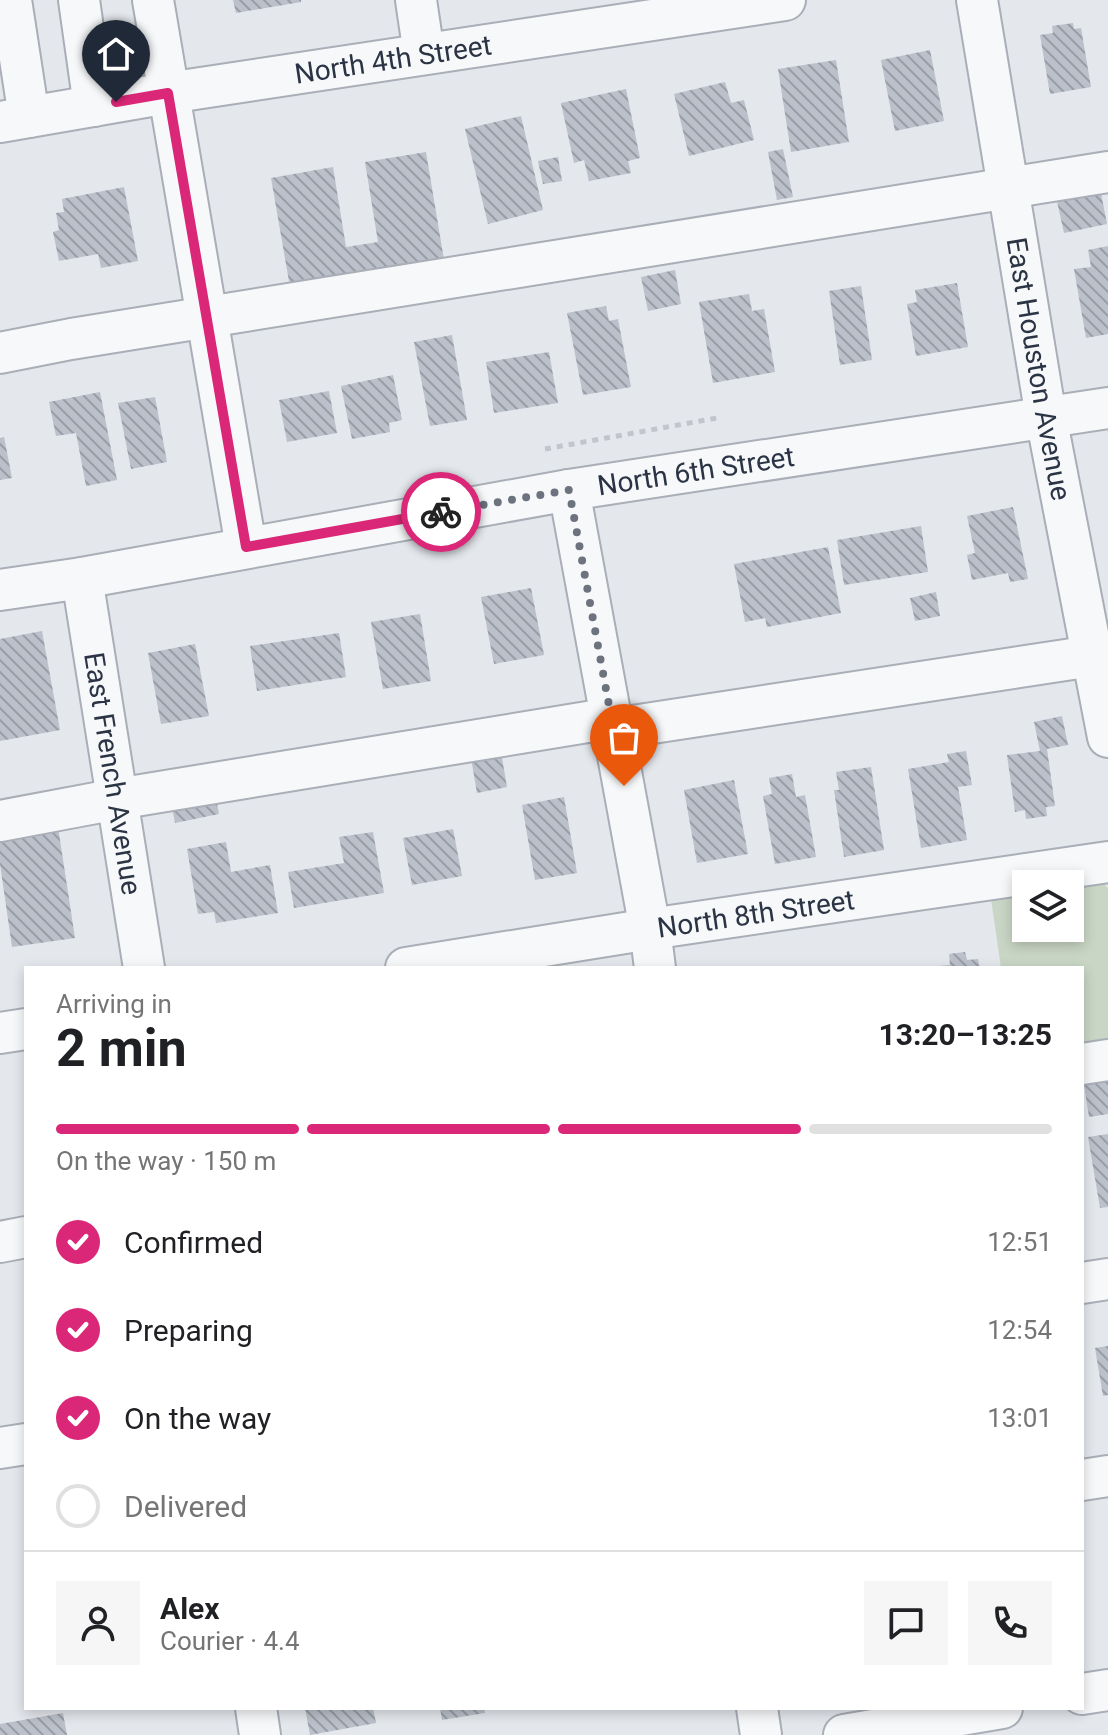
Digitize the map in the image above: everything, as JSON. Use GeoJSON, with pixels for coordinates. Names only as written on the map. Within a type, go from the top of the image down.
{"type":"FeatureCollection","features":[{"type":"Feature","properties":{"kind":"street"},"geometry":{"type":"LineString","coordinates":[[11,0],[14,120]]}},
{"type":"Feature","properties":{"kind":"street"},"geometry":{"type":"LineString","coordinates":[[79,0],[94,106]]}},
{"type":"Feature","properties":{"kind":"street"},"geometry":{"type":"LineString","coordinates":[[153,0],[246,547]]}},
{"type":"Feature","properties":{"kind":"street"},"geometry":{"type":"LineString","coordinates":[[416,0],[424,54]]}},
{"type":"Feature","properties":{"kind":"street","name":"North 4th Street"},"geometry":{"type":"LineString","coordinates":[[14,120],[168,93],[785,0]]}},
{"type":"Feature","properties":{"kind":"street","name":"East Houston Avenue"},"geometry":{"type":"LineString","coordinates":[[977,0],[1046,417],[1108,737]]}},
{"type":"Feature","properties":{"kind":"street"},"geometry":{"type":"LineString","coordinates":[[0,353],[1108,172]]}},
{"type":"Feature","properties":{"kind":"street","name":"North 6th Street"},"geometry":{"type":"LineString","coordinates":[[0,590],[569,490],[1108,408]]}},
{"type":"Feature","properties":{"kind":"street"},"geometry":{"type":"LineString","coordinates":[[569,490],[655,966]]}},
{"type":"Feature","properties":{"kind":"street","name":"East French Avenue"},"geometry":{"type":"LineString","coordinates":[[82,578],[144,966]]}},
{"type":"Feature","properties":{"kind":"street"},"geometry":{"type":"LineString","coordinates":[[0,821],[117,799],[612,723],[1092,656]]}},
{"type":"Feature","properties":{"kind":"street","name":"North 8th Street"},"geometry":{"type":"LineString","coordinates":[[419,966],[1108,862]]}},
{"type":"Feature","properties":{"kind":"street"},"geometry":{"type":"LineString","coordinates":[[0,1033],[24,1029]]}},
{"type":"Feature","properties":{"kind":"street"},"geometry":{"type":"LineString","coordinates":[[1084,1064],[1108,1060]]}},
{"type":"Feature","properties":{"kind":"street"},"geometry":{"type":"LineString","coordinates":[[0,1242],[24,1237]]}},
{"type":"Feature","properties":{"kind":"street"},"geometry":{"type":"LineString","coordinates":[[1084,1283],[1108,1279]]}},
{"type":"Feature","properties":{"kind":"street"},"geometry":{"type":"LineString","coordinates":[[0,1448],[24,1444]]}},
{"type":"Feature","properties":{"kind":"street"},"geometry":{"type":"LineString","coordinates":[[1084,1480],[1108,1476]]}},
{"type":"Feature","properties":{"kind":"street"},"geometry":{"type":"LineString","coordinates":[[1084,1694],[1108,1690]]}},
{"type":"Feature","properties":{"kind":"street"},"geometry":{"type":"LineString","coordinates":[[256,1710],[260,1735]]}},
{"type":"Feature","properties":{"kind":"street"},"geometry":{"type":"LineString","coordinates":[[757,1710],[761,1735]]}},
{"type":"Feature","properties":{"kind":"street"},"geometry":{"type":"LineString","coordinates":[[844,1735],[990,1710]]}},
{"type":"Feature","properties":{"kind":"path"},"geometry":{"type":"LineString","coordinates":[[545,449],[717,418]]}},
{"type":"Feature","properties":{"kind":"green space"},"geometry":{"type":"Polygon","coordinates":[[[1102,882],[1108,888],[1108,1055],[1084,1059],[1084,966],[1001,966],[991,899],[1012,896],[1012,942],[1084,942],[1084,885],[1102,882]]]}},
{"type":"Feature","properties":{"kind":"building"},"geometry":{"type":"Polygon","coordinates":[[[233,0],[301,0],[301,2],[236,13],[233,0]]]}},
{"type":"Feature","properties":{"kind":"building"},"geometry":{"type":"Polygon","coordinates":[[[1073,23],[1074,29],[1081,28],[1091,87],[1050,94],[1040,35],[1053,33],[1052,26],[1073,23]]]}},
{"type":"Feature","properties":{"kind":"building"},"geometry":{"type":"Polygon","coordinates":[[[930,50],[944,121],[895,131],[881,60],[930,50]]]}},
{"type":"Feature","properties":{"kind":"building"},"geometry":{"type":"Polygon","coordinates":[[[836,60],[849,142],[791,152],[778,69],[836,60]]]}},
{"type":"Feature","properties":{"kind":"building"},"geometry":{"type":"Polygon","coordinates":[[[725,82],[731,103],[744,100],[754,140],[689,156],[674,94],[725,82]]]}},
{"type":"Feature","properties":{"kind":"building"},"geometry":{"type":"Polygon","coordinates":[[[626,89],[640,158],[628,161],[631,173],[589,181],[584,160],[574,163],[561,103],[626,89]]]}},
{"type":"Feature","properties":{"kind":"building"},"geometry":{"type":"Polygon","coordinates":[[[521,116],[543,210],[488,224],[465,129],[521,116]]]}},
{"type":"Feature","properties":{"kind":"building"},"geometry":{"type":"Polygon","coordinates":[[[783,149],[793,197],[777,200],[768,152],[783,149]]]}},
{"type":"Feature","properties":{"kind":"building"},"geometry":{"type":"Polygon","coordinates":[[[426,152],[444,260],[290,287],[271,178],[333,167],[346,247],[378,242],[365,162],[426,152]]]}},
{"type":"Feature","properties":{"kind":"building"},"geometry":{"type":"Polygon","coordinates":[[[558,157],[562,181],[543,184],[538,161],[558,157]]]}},
{"type":"Feature","properties":{"kind":"building"},"geometry":{"type":"Polygon","coordinates":[[[124,187],[138,261],[101,268],[98,254],[59,261],[53,232],[59,230],[56,213],[64,212],[62,199],[124,187]]]}},
{"type":"Feature","properties":{"kind":"building"},"geometry":{"type":"Polygon","coordinates":[[[1100,188],[1107,224],[1064,233],[1056,197],[1100,188]]]}},
{"type":"Feature","properties":{"kind":"building"},"geometry":{"type":"Polygon","coordinates":[[[1108,246],[1108,334],[1086,338],[1074,269],[1091,267],[1088,250],[1108,246]]]}},
{"type":"Feature","properties":{"kind":"building"},"geometry":{"type":"Polygon","coordinates":[[[675,270],[681,304],[648,311],[641,277],[675,270]]]}},
{"type":"Feature","properties":{"kind":"building"},"geometry":{"type":"Polygon","coordinates":[[[957,283],[968,347],[916,356],[907,304],[917,302],[915,290],[957,283]]]}},
{"type":"Feature","properties":{"kind":"building"},"geometry":{"type":"Polygon","coordinates":[[[861,286],[872,360],[840,365],[829,291],[861,286]]]}},
{"type":"Feature","properties":{"kind":"building"},"geometry":{"type":"Polygon","coordinates":[[[749,294],[752,311],[764,309],[775,372],[713,383],[699,302],[749,294]]]}},
{"type":"Feature","properties":{"kind":"building"},"geometry":{"type":"Polygon","coordinates":[[[606,306],[609,321],[618,319],[631,387],[583,395],[567,313],[606,306]]]}},
{"type":"Feature","properties":{"kind":"building"},"geometry":{"type":"Polygon","coordinates":[[[452,335],[467,420],[430,426],[414,342],[452,335]]]}},
{"type":"Feature","properties":{"kind":"building"},"geometry":{"type":"Polygon","coordinates":[[[549,352],[558,403],[494,413],[486,362],[549,352]]]}},
{"type":"Feature","properties":{"kind":"building"},"geometry":{"type":"Polygon","coordinates":[[[393,375],[402,420],[389,423],[390,432],[352,439],[341,386],[393,375]]]}},
{"type":"Feature","properties":{"kind":"building"},"geometry":{"type":"Polygon","coordinates":[[[329,391],[337,433],[287,442],[279,400],[329,391]]]}},
{"type":"Feature","properties":{"kind":"building"},"geometry":{"type":"Polygon","coordinates":[[[100,392],[117,480],[86,486],[76,433],[56,436],[49,402],[100,392]]]}},
{"type":"Feature","properties":{"kind":"building"},"geometry":{"type":"Polygon","coordinates":[[[155,397],[167,462],[131,469],[118,403],[155,397]]]}},
{"type":"Feature","properties":{"kind":"building"},"geometry":{"type":"Polygon","coordinates":[[[4,437],[12,478],[0,480],[0,438],[4,437]]]}},
{"type":"Feature","properties":{"kind":"building"},"geometry":{"type":"Polygon","coordinates":[[[1013,507],[1028,579],[1010,582],[1008,573],[972,580],[967,555],[975,553],[967,516],[1013,507]]]}},
{"type":"Feature","properties":{"kind":"building"},"geometry":{"type":"Polygon","coordinates":[[[921,526],[928,572],[844,585],[837,540],[921,526]]]}},
{"type":"Feature","properties":{"kind":"building"},"geometry":{"type":"Polygon","coordinates":[[[828,547],[841,613],[767,627],[765,618],[745,622],[734,564],[828,547]]]}},
{"type":"Feature","properties":{"kind":"building"},"geometry":{"type":"Polygon","coordinates":[[[531,588],[544,655],[494,664],[481,597],[531,588]]]}},
{"type":"Feature","properties":{"kind":"building"},"geometry":{"type":"Polygon","coordinates":[[[936,592],[940,616],[915,621],[910,598],[936,592]]]}},
{"type":"Feature","properties":{"kind":"building"},"geometry":{"type":"Polygon","coordinates":[[[420,614],[431,681],[383,689],[371,622],[420,614]]]}},
{"type":"Feature","properties":{"kind":"building"},"geometry":{"type":"Polygon","coordinates":[[[42,631],[60,730],[0,741],[0,639],[42,631]]]}},
{"type":"Feature","properties":{"kind":"building"},"geometry":{"type":"Polygon","coordinates":[[[339,633],[346,677],[257,691],[250,646],[339,633]]]}},
{"type":"Feature","properties":{"kind":"building"},"geometry":{"type":"Polygon","coordinates":[[[195,644],[209,716],[161,724],[148,653],[195,644]]]}},
{"type":"Feature","properties":{"kind":"building"},"geometry":{"type":"Polygon","coordinates":[[[1062,716],[1068,745],[1047,749],[1055,806],[1046,807],[1047,816],[1026,819],[1025,810],[1015,812],[1007,755],[1040,751],[1034,722],[1062,716]]]}},
{"type":"Feature","properties":{"kind":"building"},"geometry":{"type":"Polygon","coordinates":[[[966,751],[972,785],[958,787],[967,840],[921,848],[908,769],[949,762],[947,754],[966,751]]]}},
{"type":"Feature","properties":{"kind":"building"},"geometry":{"type":"Polygon","coordinates":[[[501,752],[507,787],[477,793],[471,758],[501,752]]]}},
{"type":"Feature","properties":{"kind":"building"},"geometry":{"type":"Polygon","coordinates":[[[871,767],[884,850],[844,857],[834,790],[839,790],[836,772],[871,767]]]}},
{"type":"Feature","properties":{"kind":"building"},"geometry":{"type":"Polygon","coordinates":[[[792,774],[796,797],[805,795],[816,857],[775,864],[763,796],[772,794],[769,778],[792,774]]]}},
{"type":"Feature","properties":{"kind":"building"},"geometry":{"type":"Polygon","coordinates":[[[734,780],[748,854],[697,863],[684,790],[734,780]]]}},
{"type":"Feature","properties":{"kind":"building"},"geometry":{"type":"Polygon","coordinates":[[[214,788],[219,814],[175,823],[170,797],[214,788]]]}},
{"type":"Feature","properties":{"kind":"building"},"geometry":{"type":"Polygon","coordinates":[[[564,797],[577,873],[535,880],[522,805],[564,797]]]}},
{"type":"Feature","properties":{"kind":"building"},"geometry":{"type":"Polygon","coordinates":[[[58,827],[75,938],[12,947],[0,864],[0,835],[58,827]]]}},
{"type":"Feature","properties":{"kind":"building"},"geometry":{"type":"Polygon","coordinates":[[[453,829],[462,876],[412,885],[403,838],[453,829]]]}},
{"type":"Feature","properties":{"kind":"building"},"geometry":{"type":"Polygon","coordinates":[[[373,832],[384,893],[294,908],[288,872],[344,863],[339,837],[373,832]]]}},
{"type":"Feature","properties":{"kind":"building"},"geometry":{"type":"Polygon","coordinates":[[[226,842],[231,872],[270,865],[278,913],[216,923],[214,912],[198,914],[187,849],[226,842]]]}},
{"type":"Feature","properties":{"kind":"building"},"geometry":{"type":"Polygon","coordinates":[[[965,952],[967,960],[978,959],[980,966],[940,966],[950,965],[949,954],[965,952]]]}},
{"type":"Feature","properties":{"kind":"building"},"geometry":{"type":"Polygon","coordinates":[[[1108,1081],[1108,1114],[1089,1117],[1084,1085],[1108,1081]]]}},
{"type":"Feature","properties":{"kind":"building"},"geometry":{"type":"Polygon","coordinates":[[[1108,1134],[1108,1207],[1100,1208],[1088,1137],[1108,1134]]]}},
{"type":"Feature","properties":{"kind":"building"},"geometry":{"type":"Polygon","coordinates":[[[1108,1346],[1108,1395],[1103,1396],[1095,1348],[1108,1346]]]}},
{"type":"Feature","properties":{"kind":"building"},"geometry":{"type":"Polygon","coordinates":[[[305,1710],[373,1710],[376,1723],[310,1735],[305,1710]]]}},
{"type":"Feature","properties":{"kind":"building"},"geometry":{"type":"Polygon","coordinates":[[[440,1710],[484,1710],[485,1713],[442,1720],[440,1710]]]}},
{"type":"Feature","properties":{"kind":"building"},"geometry":{"type":"Polygon","coordinates":[[[63,1713],[67,1735],[0,1735],[0,1724],[63,1713]]]}},
{"type":"Feature","properties":{"kind":"way so far"},"geometry":{"type":"LineString","coordinates":[[441,512],[569,490],[624,786]]}},
{"type":"Feature","properties":{"kind":"route"},"geometry":{"type":"LineString","coordinates":[[116,102],[168,93],[246,547],[441,512]]}}]}
